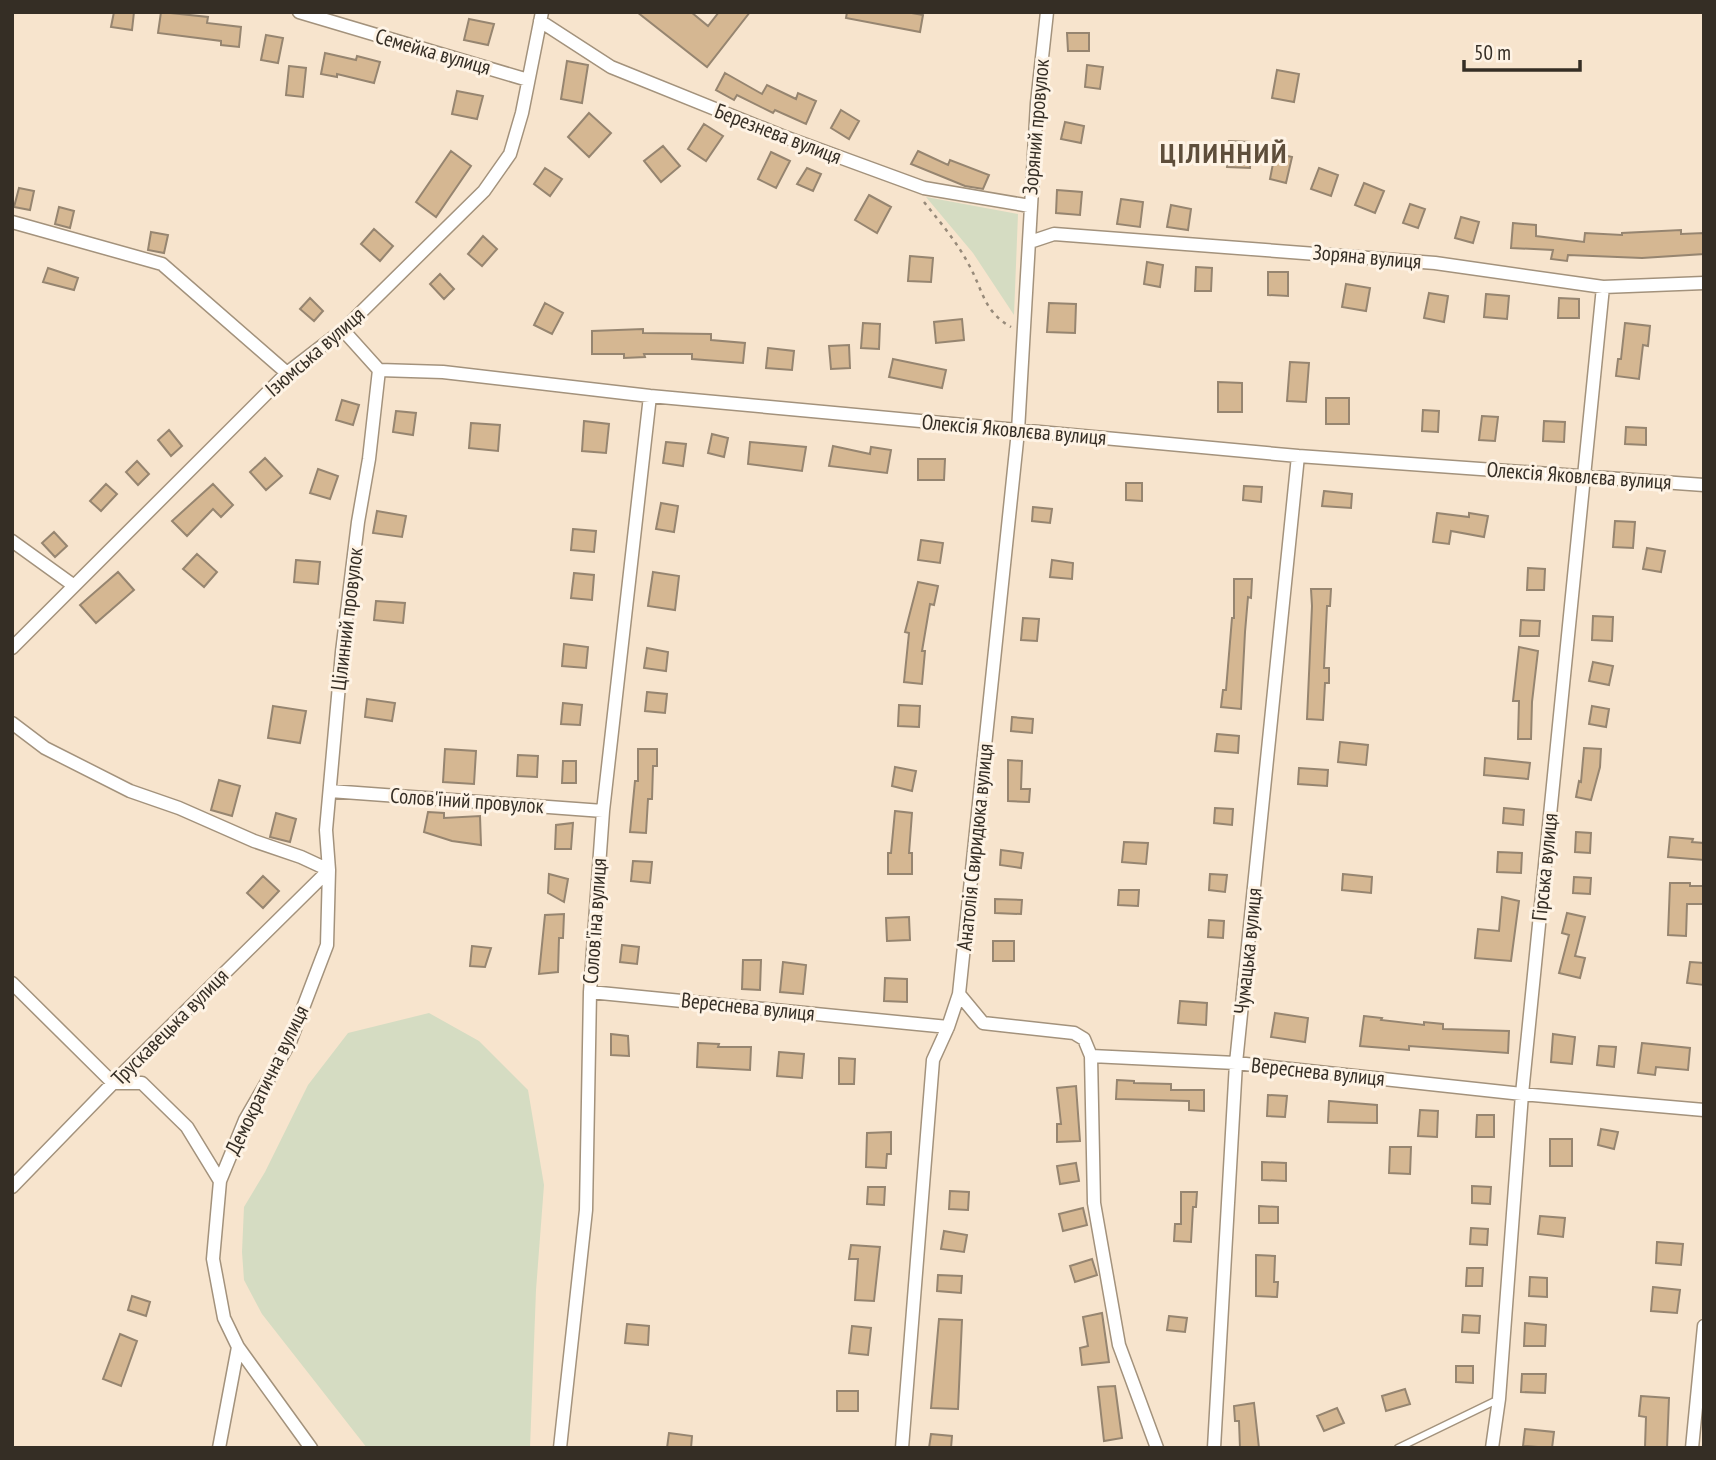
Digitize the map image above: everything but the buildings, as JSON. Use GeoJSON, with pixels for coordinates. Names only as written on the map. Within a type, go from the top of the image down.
{"type":"FeatureCollection","features":[{"type":"Feature","properties":{"kind":"street","name":"Семейка вулиця"},"geometry":{"type":"LineString","coordinates":[[299,12],[528,80]]}},
{"type":"Feature","properties":{"kind":"street","name":"Зоряний провулок"},"geometry":{"type":"LineString","coordinates":[[1030,242],[1037,103],[1047,12]]}},
{"type":"Feature","properties":{"kind":"street","name":"Ізюмська вулиця"},"geometry":{"type":"LineString","coordinates":[[12,648],[287,373],[343,330],[484,191],[510,154],[522,113],[541,17]]}},
{"type":"Feature","properties":{"kind":"street","name":"Березнева вулиця"},"geometry":{"type":"LineString","coordinates":[[541,17],[611,67],[770,131],[924,188],[1030,205]]}},
{"type":"Feature","properties":{"kind":"street"},"geometry":{"type":"LineString","coordinates":[[12,222],[162,264],[287,373]]}},
{"type":"Feature","properties":{"kind":"street","name":"Зоряна вулиця"},"geometry":{"type":"LineString","coordinates":[[1030,242],[1054,234],[1341,254],[1435,263],[1603,287],[1704,283]]}},
{"type":"Feature","properties":{"kind":"street","name":"Анатолія Свиридюка вулиця"},"geometry":{"type":"LineString","coordinates":[[902,1448],[933,1060],[960,994],[1018,431],[1030,242]]}},
{"type":"Feature","properties":{"kind":"street","name":"Гірська вулиця"},"geometry":{"type":"LineString","coordinates":[[1492,1448],[1499,1399],[1522,1094],[1603,287]]}},
{"type":"Feature","properties":{"kind":"street"},"geometry":{"type":"LineString","coordinates":[[343,330],[379,370]]}},
{"type":"Feature","properties":{"kind":"street","name":"Олексія Яковлєва вулиця"},"geometry":{"type":"LineString","coordinates":[[379,370],[443,372],[650,396],[1298,456],[1704,485]]}},
{"type":"Feature","properties":{"kind":"street","name":"Цілинний провулок"},"geometry":{"type":"LineString","coordinates":[[329,870],[326,830],[342,652],[379,370]]}},
{"type":"Feature","properties":{"kind":"street","name":"Солов'їна вулиця"},"geometry":{"type":"LineString","coordinates":[[560,1448],[586,1209],[590,992],[603,811],[650,396]]}},
{"type":"Feature","properties":{"kind":"street","name":"Чумацька вулиця"},"geometry":{"type":"LineString","coordinates":[[1214,1448],[1236,1063],[1298,456]]}},
{"type":"Feature","properties":{"kind":"street"},"geometry":{"type":"LineString","coordinates":[[12,541],[73,585]]}},
{"type":"Feature","properties":{"kind":"street"},"geometry":{"type":"LineString","coordinates":[[12,723],[45,748],[130,791],[179,808],[329,870]]}},
{"type":"Feature","properties":{"kind":"street","name":"Солов'їний провулок"},"geometry":{"type":"LineString","coordinates":[[330,791],[603,811]]}},
{"type":"Feature","properties":{"kind":"street","name":"Трускавецька вулиця"},"geometry":{"type":"LineString","coordinates":[[12,1187],[113,1083],[329,870]]}},
{"type":"Feature","properties":{"kind":"street","name":"Демократична вулиця"},"geometry":{"type":"LineString","coordinates":[[311,1448],[238,1347],[224,1318],[213,1259],[220,1181],[245,1120],[290,1042],[327,945],[329,870]]}},
{"type":"Feature","properties":{"kind":"street"},"geometry":{"type":"LineString","coordinates":[[12,983],[113,1083],[142,1083],[187,1127],[220,1181]]}},
{"type":"Feature","properties":{"kind":"street","name":"Вереснева вулиця"},"geometry":{"type":"LineString","coordinates":[[590,992],[948,1027]]}},
{"type":"Feature","properties":{"kind":"street"},"geometry":{"type":"LineString","coordinates":[[960,994],[983,1023],[1074,1033],[1084,1039],[1091,1056],[1094,1203],[1119,1345],[1157,1448]]}},
{"type":"Feature","properties":{"kind":"street","name":"Вереснева вулиця"},"geometry":{"type":"LineString","coordinates":[[1091,1056],[1236,1063],[1704,1111]]}},
{"type":"Feature","properties":{"kind":"street"},"geometry":{"type":"LineString","coordinates":[[1692,1448],[1704,1326]]}},
{"type":"Feature","properties":{"kind":"street"},"geometry":{"type":"LineString","coordinates":[[219,1448],[238,1347]]}},
{"type":"Feature","properties":{"kind":"lane"},"geometry":{"type":"LineString","coordinates":[[1398,1448],[1499,1399]]}},
{"type":"Feature","properties":{"kind":"path"},"geometry":{"type":"LineString","coordinates":[[924,202],[970,265],[985,304],[1003,322],[1024,334]]}},
{"type":"Feature","properties":{"kind":"green space"},"geometry":{"type":"Polygon","coordinates":[[[926,197],[1018,214],[1014,315],[973,253],[926,197]]]}},
{"type":"Feature","properties":{"kind":"green space"},"geometry":{"type":"Polygon","coordinates":[[[429,1013],[479,1041],[528,1090],[544,1185],[536,1290],[530,1448],[367,1448],[262,1314],[244,1280],[244,1207],[265,1172],[308,1085],[348,1033],[429,1013]]]}},
{"type":"Feature","properties":{"kind":"district","name":"ЦІЛИННИЙ"},"geometry":{"type":"Point","coordinates":[1224,153]}}]}
